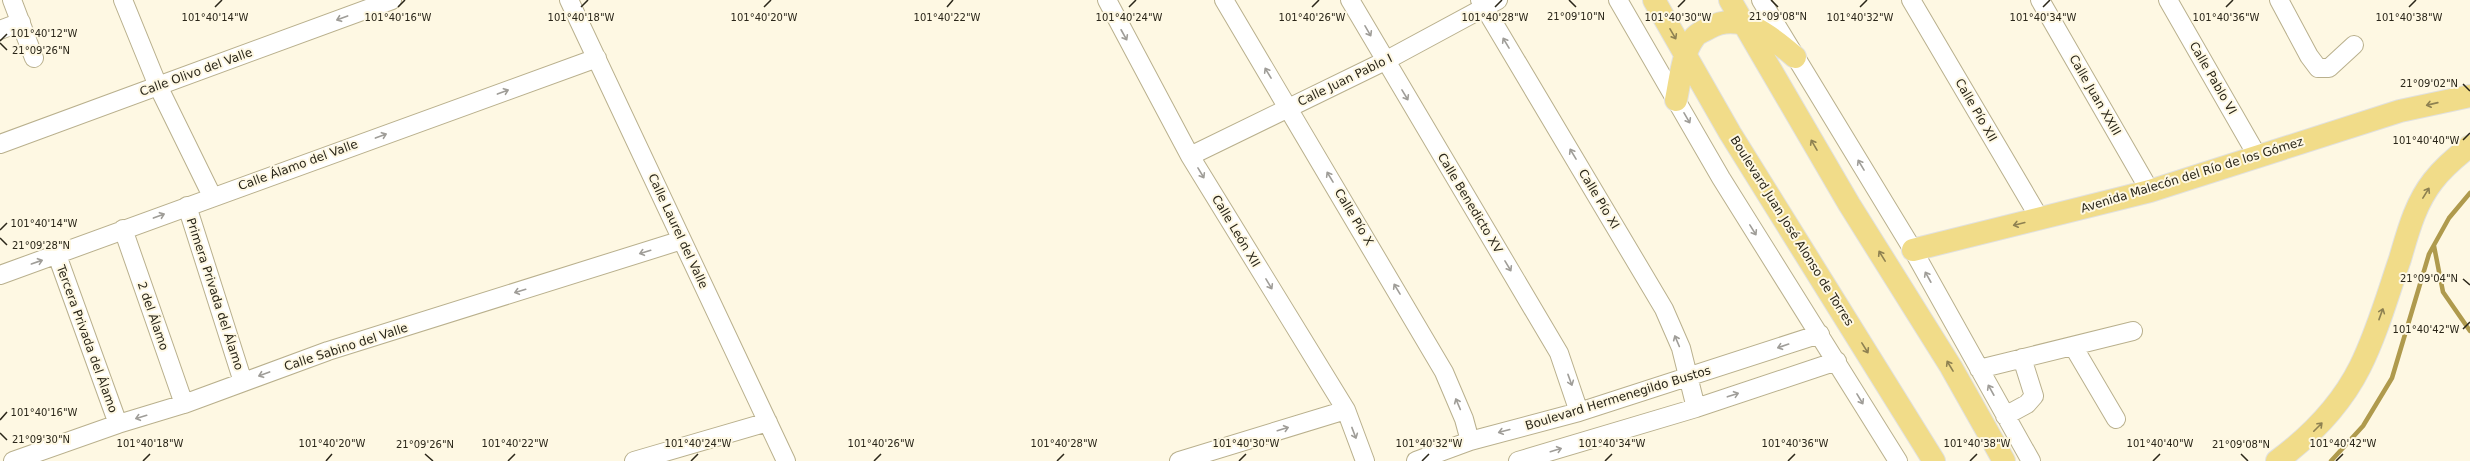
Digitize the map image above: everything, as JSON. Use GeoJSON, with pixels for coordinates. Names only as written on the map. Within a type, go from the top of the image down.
{"type":"FeatureCollection","features":[{"type":"Feature","properties":{"kind":"main road","name":"Boulevard Juan José Alonso de Torres"},"geometry":{"type":"LineString","coordinates":[[1654,0],[1730,133],[1933,460]]}},
{"type":"Feature","properties":{"kind":"main road"},"geometry":{"type":"LineString","coordinates":[[1730,0],[1849,204],[1951,367],[2004,461]]}},
{"type":"Feature","properties":{"kind":"main road"},"geometry":{"type":"LineString","coordinates":[[1676,100],[1690,44],[1701,32],[1722,22],[1744,24],[1770,37],[1795,57]]}},
{"type":"Feature","properties":{"kind":"main road","name":"Avenida Malecón del Río de los Gómez"},"geometry":{"type":"LineString","coordinates":[[1913,250],[2150,191],[2400,111],[2470,96]]}},
{"type":"Feature","properties":{"kind":"main road"},"geometry":{"type":"LineString","coordinates":[[2278,461],[2300,444],[2322,422],[2344,394],[2361,366],[2392,284],[2411,222],[2421,201],[2433,181],[2470,146]]}},
{"type":"Feature","properties":{"kind":"street"},"geometry":{"type":"LineString","coordinates":[[12,0],[34,58]]}},
{"type":"Feature","properties":{"kind":"street"},"geometry":{"type":"LineString","coordinates":[[123,0],[158,86],[212,196]]}},
{"type":"Feature","properties":{"kind":"street","name":"Calle Olivo del Valle"},"geometry":{"type":"LineString","coordinates":[[0,144],[392,0]]}},
{"type":"Feature","properties":{"kind":"street","name":"Calle Laurel del Valle"},"geometry":{"type":"LineString","coordinates":[[569,0],[786,461]]}},
{"type":"Feature","properties":{"kind":"street","name":"Calle León XII"},"geometry":{"type":"LineString","coordinates":[[1107,0],[1190,156],[1346,410],[1365,461]]}},
{"type":"Feature","properties":{"kind":"street","name":"Calle Pío X"},"geometry":{"type":"LineString","coordinates":[[1224,0],[1444,372],[1464,419],[1470,440]]}},
{"type":"Feature","properties":{"kind":"street","name":"Calle Benedicto XV"},"geometry":{"type":"LineString","coordinates":[[1350,0],[1559,353],[1579,412]]}},
{"type":"Feature","properties":{"kind":"street"},"geometry":{"type":"LineString","coordinates":[[1618,0],[1721,178],[1837,361],[1898,461]]}},
{"type":"Feature","properties":{"kind":"street"},"geometry":{"type":"LineString","coordinates":[[1761,0],[1913,250],[2031,461]]}},
{"type":"Feature","properties":{"kind":"street","name":"Calle Pío XII"},"geometry":{"type":"LineString","coordinates":[[1911,0],[2040,219]]}},
{"type":"Feature","properties":{"kind":"street","name":"Calle Juan XXIII"},"geometry":{"type":"LineString","coordinates":[[2040,0],[2150,191]]}},
{"type":"Feature","properties":{"kind":"street","name":"Calle Pablo VI"},"geometry":{"type":"LineString","coordinates":[[2168,0],[2258,157]]}},
{"type":"Feature","properties":{"kind":"street"},"geometry":{"type":"LineString","coordinates":[[2279,0],[2309,56],[2318,68],[2330,68],[2354,45]]}},
{"type":"Feature","properties":{"kind":"street","name":"Calle Juan Pablo I"},"geometry":{"type":"LineString","coordinates":[[1190,156],[1385,61],[1487,2]]}},
{"type":"Feature","properties":{"kind":"street","name":"Calle Pío XI"},"geometry":{"type":"LineString","coordinates":[[1487,2],[1664,309],[1680,348],[1690,378],[1696,408]]}},
{"type":"Feature","properties":{"kind":"street"},"geometry":{"type":"LineString","coordinates":[[0,30],[21,22]]}},
{"type":"Feature","properties":{"kind":"street","name":"Calle Álamo del Valle"},"geometry":{"type":"LineString","coordinates":[[0,275],[212,196],[597,58]]}},
{"type":"Feature","properties":{"kind":"street","name":"Primera Privada del Álamo"},"geometry":{"type":"LineString","coordinates":[[187,206],[243,382]]}},
{"type":"Feature","properties":{"kind":"street","name":"2 del Álamo"},"geometry":{"type":"LineString","coordinates":[[123,229],[184,404]]}},
{"type":"Feature","properties":{"kind":"street","name":"Calle Sabino del Valle"},"geometry":{"type":"LineString","coordinates":[[13,461],[118,424],[184,404],[328,351],[682,240]]}},
{"type":"Feature","properties":{"kind":"street","name":"Tercera Privada del Álamo"},"geometry":{"type":"LineString","coordinates":[[57,255],[118,424]]}},
{"type":"Feature","properties":{"kind":"street"},"geometry":{"type":"LineString","coordinates":[[1979,368],[2133,331]]}},
{"type":"Feature","properties":{"kind":"street","name":"Boulevard Hermenegildo Bustos"},"geometry":{"type":"LineString","coordinates":[[1416,461],[1470,440],[1579,412],[1690,378],[1820,334]]}},
{"type":"Feature","properties":{"kind":"street"},"geometry":{"type":"LineString","coordinates":[[2073,346],[2116,419]]}},
{"type":"Feature","properties":{"kind":"street"},"geometry":{"type":"LineString","coordinates":[[2005,416],[2027,404],[2034,396],[2022,358]]}},
{"type":"Feature","properties":{"kind":"street"},"geometry":{"type":"LineString","coordinates":[[1518,461],[1696,408],[1837,361]]}},
{"type":"Feature","properties":{"kind":"street"},"geometry":{"type":"LineString","coordinates":[[1179,461],[1346,410]]}},
{"type":"Feature","properties":{"kind":"street"},"geometry":{"type":"LineString","coordinates":[[634,461],[768,422]]}},
{"type":"Feature","properties":{"kind":"waterway"},"geometry":{"type":"LineString","coordinates":[[2331,461],[2363,426],[2392,378],[2429,254],[2449,218],[2470,193]]}},
{"type":"Feature","properties":{"kind":"waterway"},"geometry":{"type":"LineString","coordinates":[[2434,246],[2443,292],[2470,331]]}}]}
